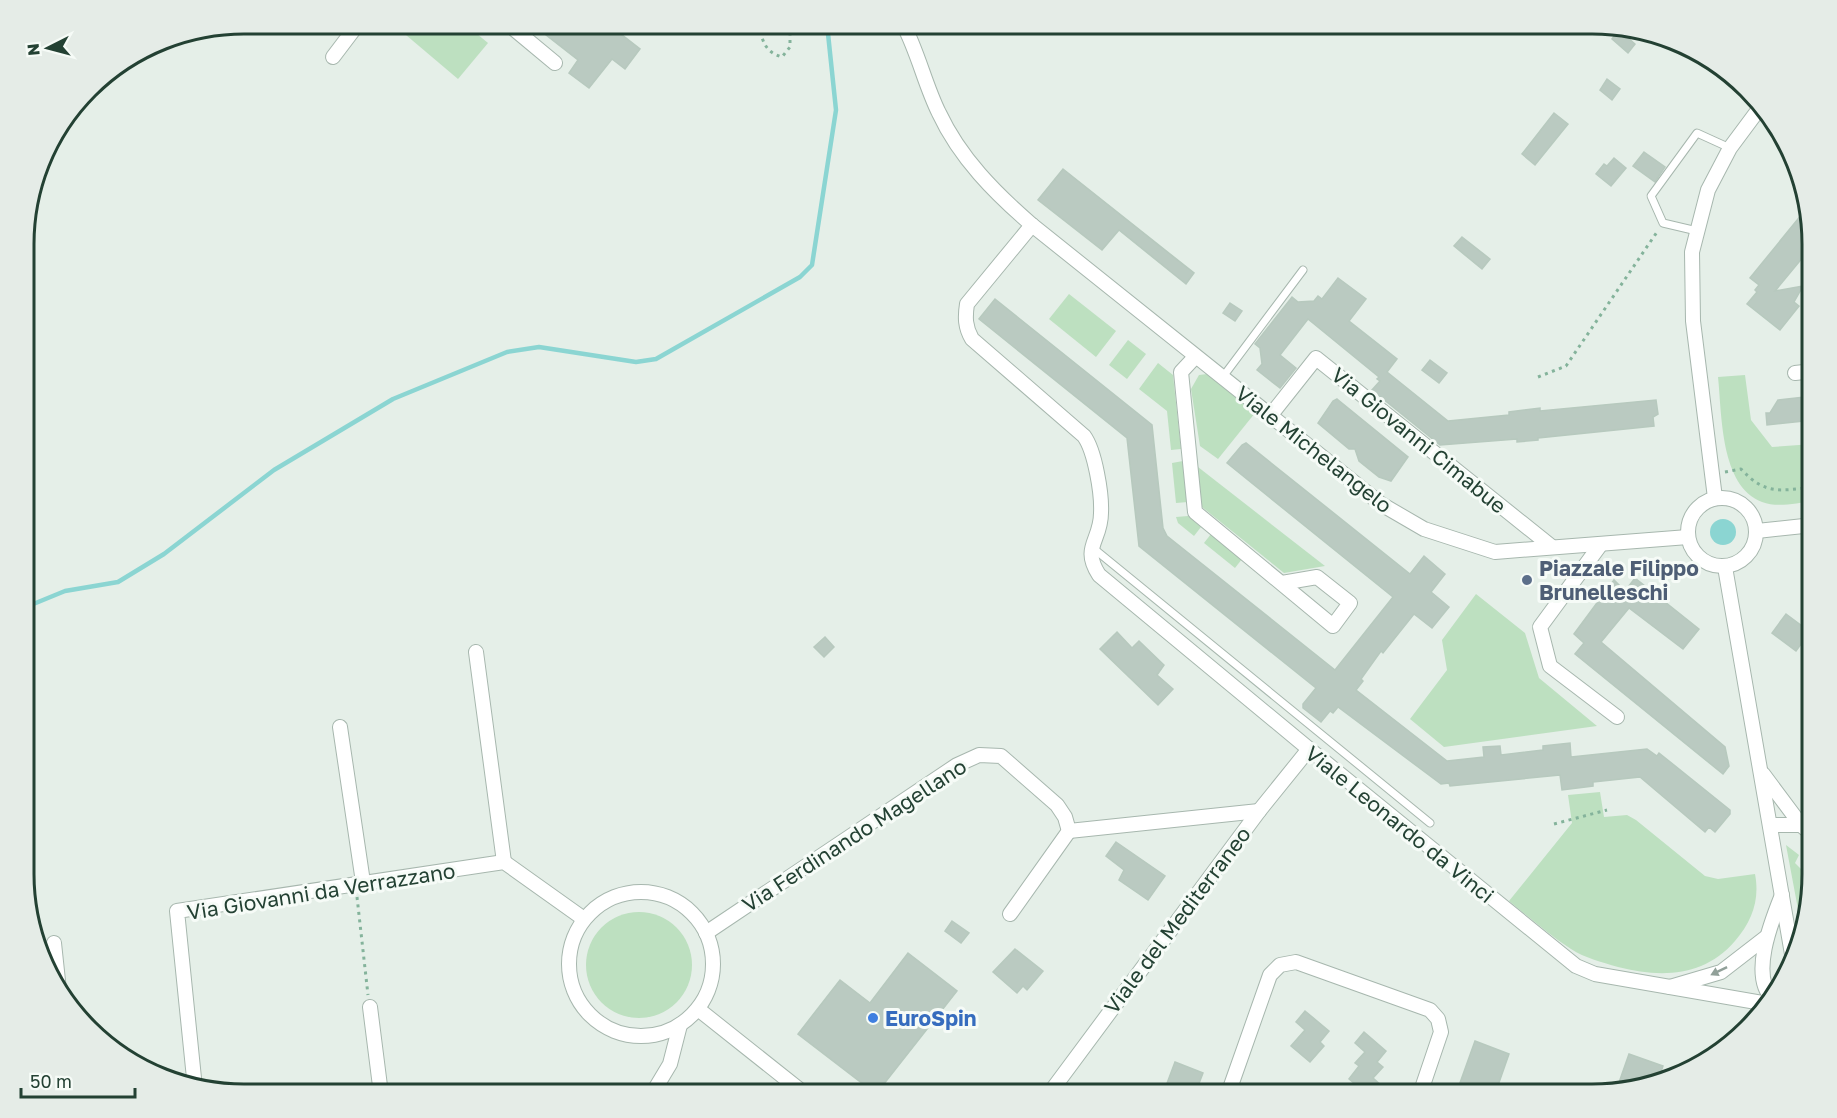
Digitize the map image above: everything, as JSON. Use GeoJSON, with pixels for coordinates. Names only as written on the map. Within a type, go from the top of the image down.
{"type":"FeatureCollection","features":[{"type":"Feature","properties":{"kind":"street"},"geometry":{"type":"LineString","coordinates":[[333,57],[349,35]]}},
{"type":"Feature","properties":{"kind":"street"},"geometry":{"type":"LineString","coordinates":[[521,35],[555,63]]}},
{"type":"Feature","properties":{"kind":"street","name":"Viale Michelangelo"},"geometry":{"type":"LineString","coordinates":[[907,35],[939,114],[962,155],[1029,222],[1381,504],[1424,529],[1494,552],[1688,537]]}},
{"type":"Feature","properties":{"kind":"street"},"geometry":{"type":"LineString","coordinates":[[1715,498],[1693,321],[1690,277],[1697,231],[1708,189],[1730,148],[1755,113]]}},
{"type":"Feature","properties":{"kind":"street"},"geometry":{"type":"LineString","coordinates":[[1029,222],[967,304],[965,317],[967,330],[972,339],[1084,436],[1091,446],[1102,513],[1099,533],[1092,547]]}},
{"type":"Feature","properties":{"kind":"street"},"geometry":{"type":"LineString","coordinates":[[1195,357],[1181,372],[1195,512],[1333,626],[1350,603],[1317,577],[1282,583]]}},
{"type":"Feature","properties":{"kind":"street","name":"Via Giovanni Cimabue"},"geometry":{"type":"LineString","coordinates":[[1270,416],[1316,358],[1552,547]]}},
{"type":"Feature","properties":{"kind":"street"},"geometry":{"type":"LineString","coordinates":[[1795,373],[1802,372]]}},
{"type":"Feature","properties":{"kind":"street"},"geometry":{"type":"LineString","coordinates":[[1715,498],[1725,498],[1744,505],[1755,521],[1757,531],[1753,548],[1748,555],[1734,565],[1725,567],[1708,564],[1701,559],[1694,553],[1688,537],[1689,524],[1694,512],[1704,503],[1715,498]]}},
{"type":"Feature","properties":{"kind":"street"},"geometry":{"type":"LineString","coordinates":[[1757,531],[1802,526]]}},
{"type":"Feature","properties":{"kind":"street"},"geometry":{"type":"LineString","coordinates":[[1601,544],[1540,627],[1550,666],[1617,717]]}},
{"type":"Feature","properties":{"kind":"street","name":"Viale Leonardo da Vinci"},"geometry":{"type":"LineString","coordinates":[[1092,547],[1089,552],[1091,563],[1099,575],[1576,966],[1595,974],[1758,1002]]}},
{"type":"Feature","properties":{"kind":"street"},"geometry":{"type":"LineString","coordinates":[[1725,567],[1791,941]]}},
{"type":"Feature","properties":{"kind":"street"},"geometry":{"type":"LineString","coordinates":[[476,652],[504,862],[584,920]]}},
{"type":"Feature","properties":{"kind":"street"},"geometry":{"type":"LineString","coordinates":[[340,727],[359,883]]}},
{"type":"Feature","properties":{"kind":"street","name":"Viale del Mediterraneo"},"geometry":{"type":"LineString","coordinates":[[1057,1083],[1259,810],[1309,749]]}},
{"type":"Feature","properties":{"kind":"street","name":"Via Ferdinando Magellano"},"geometry":{"type":"LineString","coordinates":[[706,933],[957,765],[979,755],[1001,756],[1057,805],[1065,817],[1069,831]]}},
{"type":"Feature","properties":{"kind":"street"},"geometry":{"type":"LineString","coordinates":[[1761,771],[1801,825]]}},
{"type":"Feature","properties":{"kind":"street"},"geometry":{"type":"LineString","coordinates":[[1010,914],[1069,831],[1259,810]]}},
{"type":"Feature","properties":{"kind":"street"},"geometry":{"type":"LineString","coordinates":[[1770,825],[1801,825]]}},
{"type":"Feature","properties":{"kind":"street","name":"Via Giovanni da Verrazzano"},"geometry":{"type":"LineString","coordinates":[[195,1077],[177,911],[504,862]]}},
{"type":"Feature","properties":{"kind":"street"},"geometry":{"type":"LineString","coordinates":[[648,893],[678,902],[694,915],[706,933],[712,952],[713,972],[708,991],[698,1009],[680,1025],[660,1034],[637,1036],[615,1032],[596,1021],[581,1004],[571,984],[569,961],[573,939],[584,920],[599,905],[617,896],[648,893]]}},
{"type":"Feature","properties":{"kind":"street"},"geometry":{"type":"LineString","coordinates":[[1767,991],[1764,974],[1765,938],[1782,895]]}},
{"type":"Feature","properties":{"kind":"street"},"geometry":{"type":"LineString","coordinates":[[1666,988],[1721,972],[1765,938]]}},
{"type":"Feature","properties":{"kind":"street"},"geometry":{"type":"LineString","coordinates":[[54,943],[57,967]]}},
{"type":"Feature","properties":{"kind":"street"},"geometry":{"type":"LineString","coordinates":[[1232,1083],[1270,975],[1280,965],[1296,962],[1430,1010],[1438,1019],[1441,1032],[1424,1083]]}},
{"type":"Feature","properties":{"kind":"street"},"geometry":{"type":"LineString","coordinates":[[370,1007],[380,1084]]}},
{"type":"Feature","properties":{"kind":"street"},"geometry":{"type":"LineString","coordinates":[[698,1009],[792,1084]]}},
{"type":"Feature","properties":{"kind":"street"},"geometry":{"type":"LineString","coordinates":[[658,1084],[670,1064],[680,1025]]}},
{"type":"Feature","properties":{"kind":"lane"},"geometry":{"type":"LineString","coordinates":[[1697,231],[1663,223],[1651,196],[1697,133],[1730,148]]}},
{"type":"Feature","properties":{"kind":"lane"},"geometry":{"type":"LineString","coordinates":[[1222,378],[1303,270]]}},
{"type":"Feature","properties":{"kind":"lane","name":"Viale Leonardo da Vinci"},"geometry":{"type":"LineString","coordinates":[[1092,547],[1430,823]]}},
{"type":"Feature","properties":{"kind":"path"},"geometry":{"type":"LineString","coordinates":[[761,35],[771,54],[782,57],[790,47],[790,35]]}},
{"type":"Feature","properties":{"kind":"path"},"geometry":{"type":"LineString","coordinates":[[1538,377],[1566,366],[1663,223]]}},
{"type":"Feature","properties":{"kind":"path"},"geometry":{"type":"LineString","coordinates":[[1741,469],[1756,486],[1776,491],[1802,488]]}},
{"type":"Feature","properties":{"kind":"path"},"geometry":{"type":"LineString","coordinates":[[1554,824],[1607,810]]}},
{"type":"Feature","properties":{"kind":"path"},"geometry":{"type":"LineString","coordinates":[[359,883],[370,1007]]}},
{"type":"Feature","properties":{"kind":"green space"},"geometry":{"type":"Polygon","coordinates":[[[406,35],[478,35],[488,43],[458,79],[406,35]]]}},
{"type":"Feature","properties":{"kind":"green space"},"geometry":{"type":"Polygon","coordinates":[[[1069,294],[1116,331],[1096,357],[1049,319],[1069,294]]]}},
{"type":"Feature","properties":{"kind":"green space"},"geometry":{"type":"Polygon","coordinates":[[[1128,340],[1146,354],[1127,379],[1109,365],[1128,340]]]}},
{"type":"Feature","properties":{"kind":"green space"},"geometry":{"type":"Polygon","coordinates":[[[1158,363],[1173,375],[1181,449],[1171,450],[1167,411],[1139,389],[1158,363]]]}},
{"type":"Feature","properties":{"kind":"green space"},"geometry":{"type":"Polygon","coordinates":[[[1207,374],[1255,413],[1218,459],[1200,446],[1191,389],[1199,375],[1207,374]]]}},
{"type":"Feature","properties":{"kind":"green space"},"geometry":{"type":"Polygon","coordinates":[[[1745,375],[1751,420],[1772,447],[1802,445],[1802,502],[1768,504],[1748,494],[1738,481],[1726,447],[1718,377],[1745,375]]]}},
{"type":"Feature","properties":{"kind":"green space"},"geometry":{"type":"Polygon","coordinates":[[[1183,461],[1188,502],[1176,503],[1172,463],[1183,461]]]}},
{"type":"Feature","properties":{"kind":"green space"},"geometry":{"type":"Polygon","coordinates":[[[1198,467],[1325,566],[1284,573],[1202,507],[1198,467]]]}},
{"type":"Feature","properties":{"kind":"green space"},"geometry":{"type":"Polygon","coordinates":[[[1188,516],[1201,527],[1194,536],[1178,523],[1176,517],[1188,516]]]}},
{"type":"Feature","properties":{"kind":"green space"},"geometry":{"type":"Polygon","coordinates":[[[1211,534],[1242,559],[1235,568],[1204,543],[1211,534]]]}},
{"type":"Feature","properties":{"kind":"green space"},"geometry":{"type":"Polygon","coordinates":[[[1476,594],[1525,633],[1539,678],[1597,726],[1444,747],[1410,719],[1447,670],[1442,640],[1476,594]]]}},
{"type":"Feature","properties":{"kind":"green space"},"geometry":{"type":"Polygon","coordinates":[[[1600,792],[1604,817],[1627,815],[1636,820],[1705,876],[1718,879],[1755,874],[1756,893],[1750,918],[1735,941],[1723,953],[1710,962],[1681,972],[1634,971],[1588,957],[1571,949],[1509,901],[1572,823],[1568,795],[1600,792]]]}},
{"type":"Feature","properties":{"kind":"green space"},"geometry":{"type":"Polygon","coordinates":[[[1786,845],[1799,855],[1795,863],[1802,870],[1798,912],[1786,845]]]}},
{"type":"Feature","properties":{"kind":"green space"},"geometry":{"type":"Polygon","coordinates":[[[639,912],[659,916],[676,928],[688,945],[692,965],[688,985],[676,1002],[659,1014],[639,1018],[619,1014],[602,1002],[590,985],[586,965],[590,945],[602,928],[619,916],[639,912]]]}},
{"type":"Feature","properties":{"kind":"water"},"geometry":{"type":"Polygon","coordinates":[[[1723,519],[1732,523],[1736,532],[1732,541],[1723,545],[1714,541],[1710,532],[1714,523],[1723,519]]]}},
{"type":"Feature","properties":{"kind":"building"},"geometry":{"type":"Polygon","coordinates":[[[546,35],[622,35],[640,49],[625,69],[612,59],[589,88],[569,73],[578,60],[546,35]]]}},
{"type":"Feature","properties":{"kind":"building"},"geometry":{"type":"Polygon","coordinates":[[[1615,36],[1620,36],[1628,38],[1635,44],[1628,53],[1612,39],[1615,36]]]}},
{"type":"Feature","properties":{"kind":"building"},"geometry":{"type":"Polygon","coordinates":[[[1607,79],[1620,89],[1612,100],[1600,90],[1607,79]]]}},
{"type":"Feature","properties":{"kind":"building"},"geometry":{"type":"Polygon","coordinates":[[[1554,113],[1568,124],[1535,165],[1522,154],[1554,113]]]}},
{"type":"Feature","properties":{"kind":"building"},"geometry":{"type":"Polygon","coordinates":[[[1644,152],[1665,167],[1655,182],[1633,166],[1644,152]]]}},
{"type":"Feature","properties":{"kind":"building"},"geometry":{"type":"Polygon","coordinates":[[[1614,158],[1626,168],[1611,186],[1596,174],[1604,164],[1607,166],[1614,158]]]}},
{"type":"Feature","properties":{"kind":"building"},"geometry":{"type":"Polygon","coordinates":[[[1063,169],[1194,273],[1186,284],[1119,230],[1102,250],[1038,200],[1063,169]]]}},
{"type":"Feature","properties":{"kind":"building"},"geometry":{"type":"Polygon","coordinates":[[[1800,217],[1802,258],[1775,291],[1802,286],[1794,302],[1799,306],[1780,330],[1747,304],[1757,292],[1755,290],[1759,285],[1750,278],[1800,217]]]}},
{"type":"Feature","properties":{"kind":"building"},"geometry":{"type":"Polygon","coordinates":[[[1462,237],[1490,259],[1482,269],[1454,246],[1462,237]]]}},
{"type":"Feature","properties":{"kind":"building"},"geometry":{"type":"Polygon","coordinates":[[[1338,278],[1366,299],[1349,321],[1397,359],[1387,372],[1448,421],[1509,415],[1509,412],[1540,408],[1540,411],[1656,400],[1658,414],[1653,417],[1654,426],[1517,442],[1517,439],[1440,445],[1372,390],[1380,381],[1377,379],[1379,377],[1308,319],[1280,355],[1296,368],[1280,388],[1257,370],[1262,364],[1260,348],[1255,344],[1292,297],[1298,302],[1314,301],[1318,296],[1322,299],[1338,278]]]}},
{"type":"Feature","properties":{"kind":"building"},"geometry":{"type":"Polygon","coordinates":[[[995,299],[1152,425],[1163,528],[1167,536],[1335,670],[1393,597],[1227,463],[1242,445],[1246,443],[1410,574],[1424,556],[1445,574],[1431,592],[1449,607],[1432,628],[1414,614],[1383,653],[1381,651],[1356,690],[1447,761],[1484,757],[1483,747],[1500,746],[1501,755],[1543,750],[1543,746],[1570,743],[1571,757],[1647,749],[1657,756],[1659,753],[1730,810],[1730,814],[1715,832],[1709,827],[1705,832],[1640,777],[1593,782],[1593,786],[1562,790],[1560,775],[1450,786],[1449,783],[1441,784],[1338,707],[1333,713],[1330,711],[1321,722],[1303,708],[1303,704],[1316,688],[1139,546],[1127,438],[979,319],[995,299]]]}},
{"type":"Feature","properties":{"kind":"building"},"geometry":{"type":"Polygon","coordinates":[[[1230,303],[1242,311],[1235,321],[1223,313],[1230,303]]]}},
{"type":"Feature","properties":{"kind":"building"},"geometry":{"type":"Polygon","coordinates":[[[1430,360],[1447,373],[1439,383],[1422,370],[1430,360]]]}},
{"type":"Feature","properties":{"kind":"building"},"geometry":{"type":"Polygon","coordinates":[[[1802,397],[1802,421],[1767,425],[1766,413],[1770,413],[1778,400],[1802,397]]]}},
{"type":"Feature","properties":{"kind":"building"},"geometry":{"type":"Polygon","coordinates":[[[1337,399],[1408,457],[1391,481],[1379,477],[1359,461],[1355,449],[1349,449],[1318,423],[1333,401],[1337,399]]]}},
{"type":"Feature","properties":{"kind":"building"},"geometry":{"type":"Polygon","coordinates":[[[1635,578],[1699,629],[1683,649],[1629,608],[1601,642],[1725,747],[1729,766],[1723,774],[1575,654],[1584,643],[1574,634],[1614,580],[1625,591],[1635,578]]]}},
{"type":"Feature","properties":{"kind":"building"},"geometry":{"type":"Polygon","coordinates":[[[1786,614],[1802,626],[1802,643],[1796,651],[1772,633],[1786,614]]]}},
{"type":"Feature","properties":{"kind":"building"},"geometry":{"type":"Polygon","coordinates":[[[1117,632],[1132,648],[1139,641],[1164,665],[1157,675],[1173,689],[1158,705],[1100,649],[1117,632]]]}},
{"type":"Feature","properties":{"kind":"building"},"geometry":{"type":"Polygon","coordinates":[[[825,637],[834,647],[824,657],[814,647],[825,637]]]}},
{"type":"Feature","properties":{"kind":"building"},"geometry":{"type":"Polygon","coordinates":[[[1116,842],[1165,876],[1148,900],[1119,880],[1124,870],[1106,856],[1116,842]]]}},
{"type":"Feature","properties":{"kind":"building"},"geometry":{"type":"Polygon","coordinates":[[[952,921],[969,933],[961,943],[945,931],[952,921]]]}},
{"type":"Feature","properties":{"kind":"building"},"geometry":{"type":"Polygon","coordinates":[[[1015,949],[1043,971],[1027,990],[1023,986],[1017,993],[993,972],[1015,949]]]}},
{"type":"Feature","properties":{"kind":"building","name":"EuroSpin"},"geometry":{"type":"Polygon","coordinates":[[[908,953],[957,991],[884,1084],[862,1084],[798,1034],[840,980],[870,1003],[908,953]]]}},
{"type":"Feature","properties":{"kind":"building"},"geometry":{"type":"Polygon","coordinates":[[[1305,1011],[1329,1031],[1320,1042],[1324,1046],[1310,1062],[1291,1046],[1305,1030],[1296,1022],[1305,1011]]]}},
{"type":"Feature","properties":{"kind":"building"},"geometry":{"type":"Polygon","coordinates":[[[1364,1032],[1386,1051],[1377,1062],[1383,1067],[1373,1078],[1379,1083],[1354,1083],[1349,1079],[1359,1066],[1355,1063],[1365,1052],[1355,1043],[1364,1032]]]}},
{"type":"Feature","properties":{"kind":"building"},"geometry":{"type":"Polygon","coordinates":[[[1475,1041],[1509,1054],[1499,1083],[1460,1083],[1475,1041]]]}},
{"type":"Feature","properties":{"kind":"building"},"geometry":{"type":"Polygon","coordinates":[[[1629,1054],[1663,1066],[1661,1072],[1619,1081],[1629,1054]]]}},
{"type":"Feature","properties":{"kind":"building"},"geometry":{"type":"Polygon","coordinates":[[[1175,1062],[1203,1073],[1199,1083],[1167,1083],[1175,1062]]]}},
{"type":"Feature","properties":{"kind":"waterway"},"geometry":{"type":"LineString","coordinates":[[34,604],[65,591],[118,582],[164,554],[274,470],[393,399],[507,352],[539,347],[636,362],[656,359],[800,277],[812,265],[836,110],[828,35]]}},
{"type":"Feature","properties":{"kind":"place","name":"Piazzale Filippo Brunelleschi"},"geometry":{"type":"Point","coordinates":[1527,580]}},
{"type":"Feature","properties":{"kind":"place","name":"EuroSpin"},"geometry":{"type":"Point","coordinates":[873,1018]}}]}
